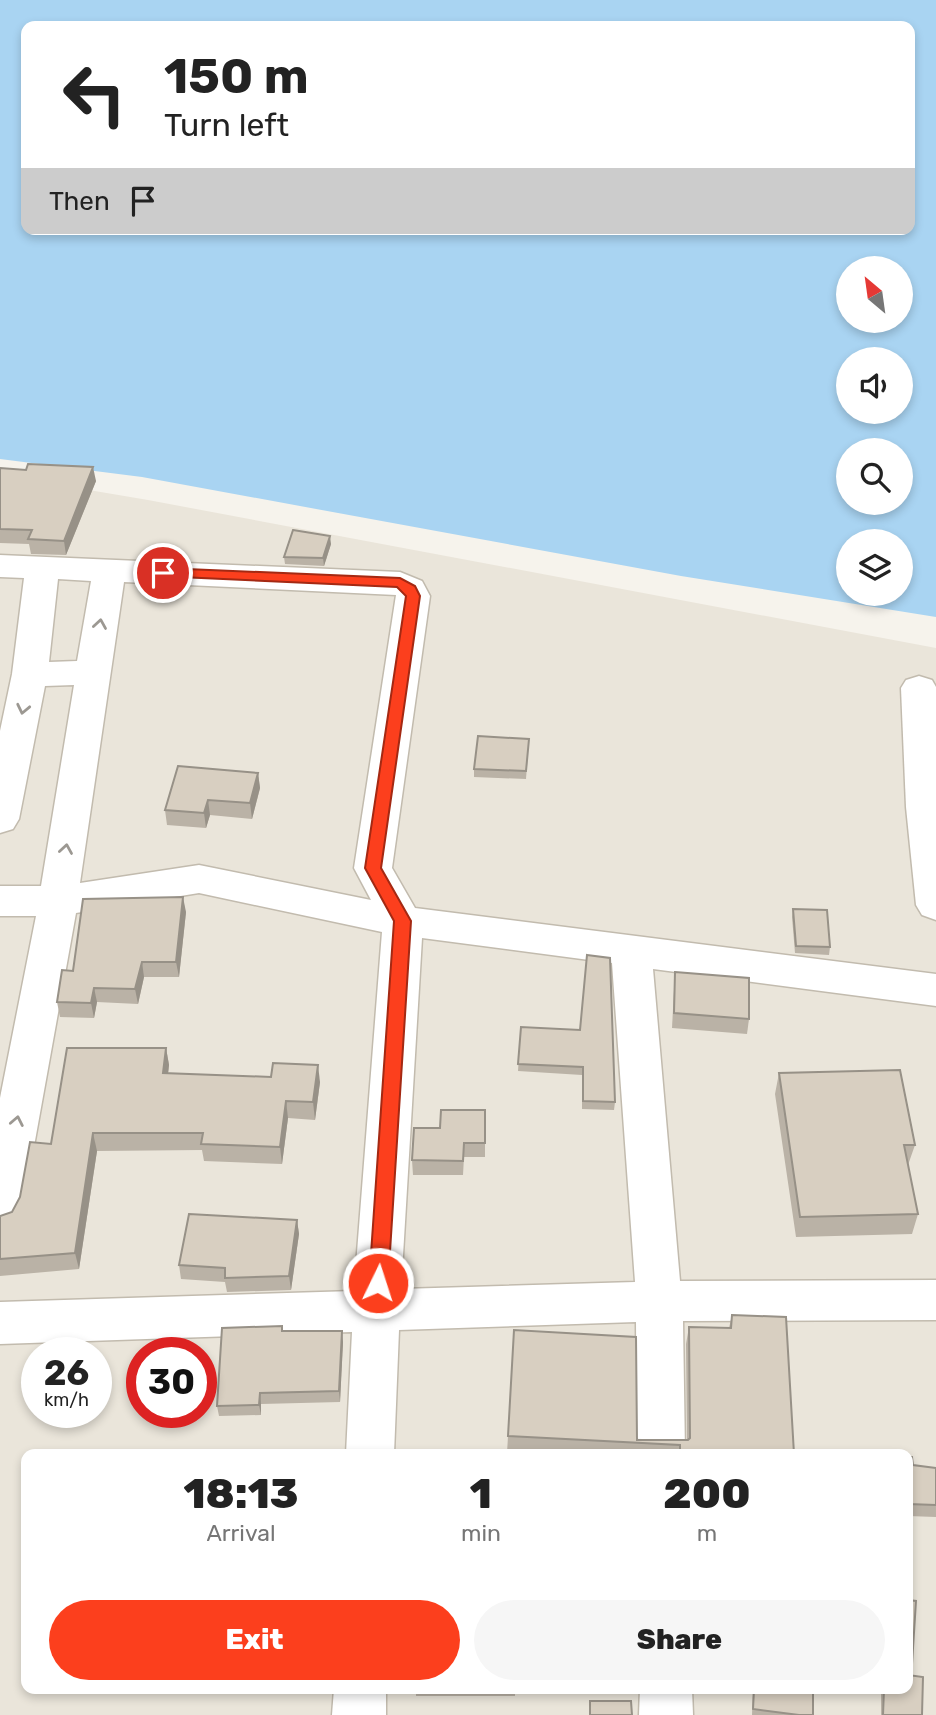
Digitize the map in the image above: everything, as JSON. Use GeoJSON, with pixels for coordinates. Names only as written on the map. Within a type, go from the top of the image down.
{"type":"FeatureCollection","features":[{"type":"Feature","properties":{"kind":"street"},"geometry":{"type":"LineString","coordinates":[[0,566],[400,583],[410,589],[413,596],[373,868],[403,921],[376,1311],[370,1449]]}},
{"type":"Feature","properties":{"kind":"street"},"geometry":{"type":"LineString","coordinates":[[0,818],[30,674],[42,569]]}},
{"type":"Feature","properties":{"kind":"street"},"geometry":{"type":"LineString","coordinates":[[0,1213],[58,901],[109,570]]}},
{"type":"Feature","properties":{"kind":"street"},"geometry":{"type":"LineString","coordinates":[[30,674],[93,673]]}},
{"type":"Feature","properties":{"kind":"street"},"geometry":{"type":"LineString","coordinates":[[919,688],[925,807],[936,905]]}},
{"type":"Feature","properties":{"kind":"street"},"geometry":{"type":"LineString","coordinates":[[0,901],[58,901],[199,879],[403,921],[936,990]]}},
{"type":"Feature","properties":{"kind":"street"},"geometry":{"type":"LineString","coordinates":[[631,950],[659,1301],[662,1449]]}},
{"type":"Feature","properties":{"kind":"street"},"geometry":{"type":"LineString","coordinates":[[0,1323],[659,1301],[936,1300]]}},
{"type":"Feature","properties":{"kind":"street"},"geometry":{"type":"LineString","coordinates":[[359,1715],[360,1694]]}},
{"type":"Feature","properties":{"kind":"street"},"geometry":{"type":"LineString","coordinates":[[666,1694],[666,1715]]}},
{"type":"Feature","properties":{"kind":"shaded area"},"geometry":{"type":"Polygon","coordinates":[[[0,475],[148,500],[936,648],[936,1715],[0,1715],[0,475]]]}},
{"type":"Feature","properties":{"kind":"water"},"geometry":{"type":"Polygon","coordinates":[[[0,0],[936,0],[936,617],[868,606],[913,606],[913,529],[836,529],[836,601],[681,576],[142,477],[0,459],[0,0]]]}},
{"type":"Feature","properties":{"kind":"building"},"geometry":{"type":"Polygon","coordinates":[[[28,464],[93,467],[64,541],[28,539],[32,530],[0,529],[0,468],[26,470],[28,464]]]}},
{"type":"Feature","properties":{"kind":"building"},"geometry":{"type":"Polygon","coordinates":[[[293,530],[330,536],[323,558],[284,557],[293,530]]]}},
{"type":"Feature","properties":{"kind":"building"},"geometry":{"type":"Polygon","coordinates":[[[478,736],[529,739],[526,771],[474,769],[478,736]]]}},
{"type":"Feature","properties":{"kind":"building"},"geometry":{"type":"Polygon","coordinates":[[[178,766],[258,773],[250,803],[208,800],[204,813],[165,810],[178,766]]]}},
{"type":"Feature","properties":{"kind":"building"},"geometry":{"type":"Polygon","coordinates":[[[183,897],[176,962],[142,962],[135,989],[94,988],[91,1003],[57,1002],[62,970],[73,971],[83,899],[183,897]]]}},
{"type":"Feature","properties":{"kind":"building"},"geometry":{"type":"Polygon","coordinates":[[[793,909],[827,910],[830,947],[796,946],[793,909]]]}},
{"type":"Feature","properties":{"kind":"building"},"geometry":{"type":"Polygon","coordinates":[[[587,955],[610,958],[615,1102],[583,1101],[583,1067],[518,1064],[521,1027],[580,1030],[587,955]]]}},
{"type":"Feature","properties":{"kind":"building"},"geometry":{"type":"Polygon","coordinates":[[[675,972],[749,978],[749,1019],[674,1013],[675,972]]]}},
{"type":"Feature","properties":{"kind":"building"},"geometry":{"type":"Polygon","coordinates":[[[67,1048],[166,1048],[163,1073],[271,1077],[273,1063],[318,1065],[313,1102],[286,1101],[280,1147],[201,1144],[203,1133],[93,1133],[75,1253],[0,1259],[0,1216],[12,1212],[20,1197],[30,1142],[51,1144],[67,1048]]]}},
{"type":"Feature","properties":{"kind":"building"},"geometry":{"type":"Polygon","coordinates":[[[900,1070],[915,1145],[904,1145],[918,1214],[800,1217],[779,1073],[900,1070]]]}},
{"type":"Feature","properties":{"kind":"building"},"geometry":{"type":"Polygon","coordinates":[[[441,1110],[485,1110],[485,1143],[464,1143],[463,1161],[412,1160],[414,1128],[440,1128],[441,1110]]]}},
{"type":"Feature","properties":{"kind":"building"},"geometry":{"type":"Polygon","coordinates":[[[189,1214],[297,1220],[289,1276],[225,1278],[225,1268],[179,1265],[189,1214]]]}},
{"type":"Feature","properties":{"kind":"building"},"geometry":{"type":"Polygon","coordinates":[[[732,1315],[786,1317],[794,1449],[680,1449],[680,1445],[508,1436],[514,1330],[636,1337],[637,1440],[688,1440],[689,1327],[731,1328],[732,1315]]]}},
{"type":"Feature","properties":{"kind":"building"},"geometry":{"type":"Polygon","coordinates":[[[282,1326],[282,1331],[342,1331],[339,1391],[260,1393],[259,1405],[217,1406],[222,1328],[282,1326]]]}},
{"type":"Feature","properties":{"kind":"building"},"geometry":{"type":"Polygon","coordinates":[[[913,1465],[936,1468],[936,1505],[913,1504],[913,1465]]]}},
{"type":"Feature","properties":{"kind":"building"},"geometry":{"type":"Polygon","coordinates":[[[913,1601],[916,1601],[913,1648],[913,1601]]]}},
{"type":"Feature","properties":{"kind":"building"},"geometry":{"type":"Polygon","coordinates":[[[913,1676],[923,1677],[922,1715],[883,1715],[884,1694],[913,1694],[913,1676]]]}},
{"type":"Feature","properties":{"kind":"building"},"geometry":{"type":"Polygon","coordinates":[[[754,1694],[813,1694],[813,1715],[753,1709],[754,1694]]]}},
{"type":"Feature","properties":{"kind":"building"},"geometry":{"type":"Polygon","coordinates":[[[590,1701],[631,1701],[632,1715],[590,1715],[590,1701]]]}},
{"type":"Feature","properties":{"kind":"route"},"geometry":{"type":"LineString","coordinates":[[163,573],[400,583],[410,589],[413,596],[373,868],[403,921],[378,1283]]}}]}
